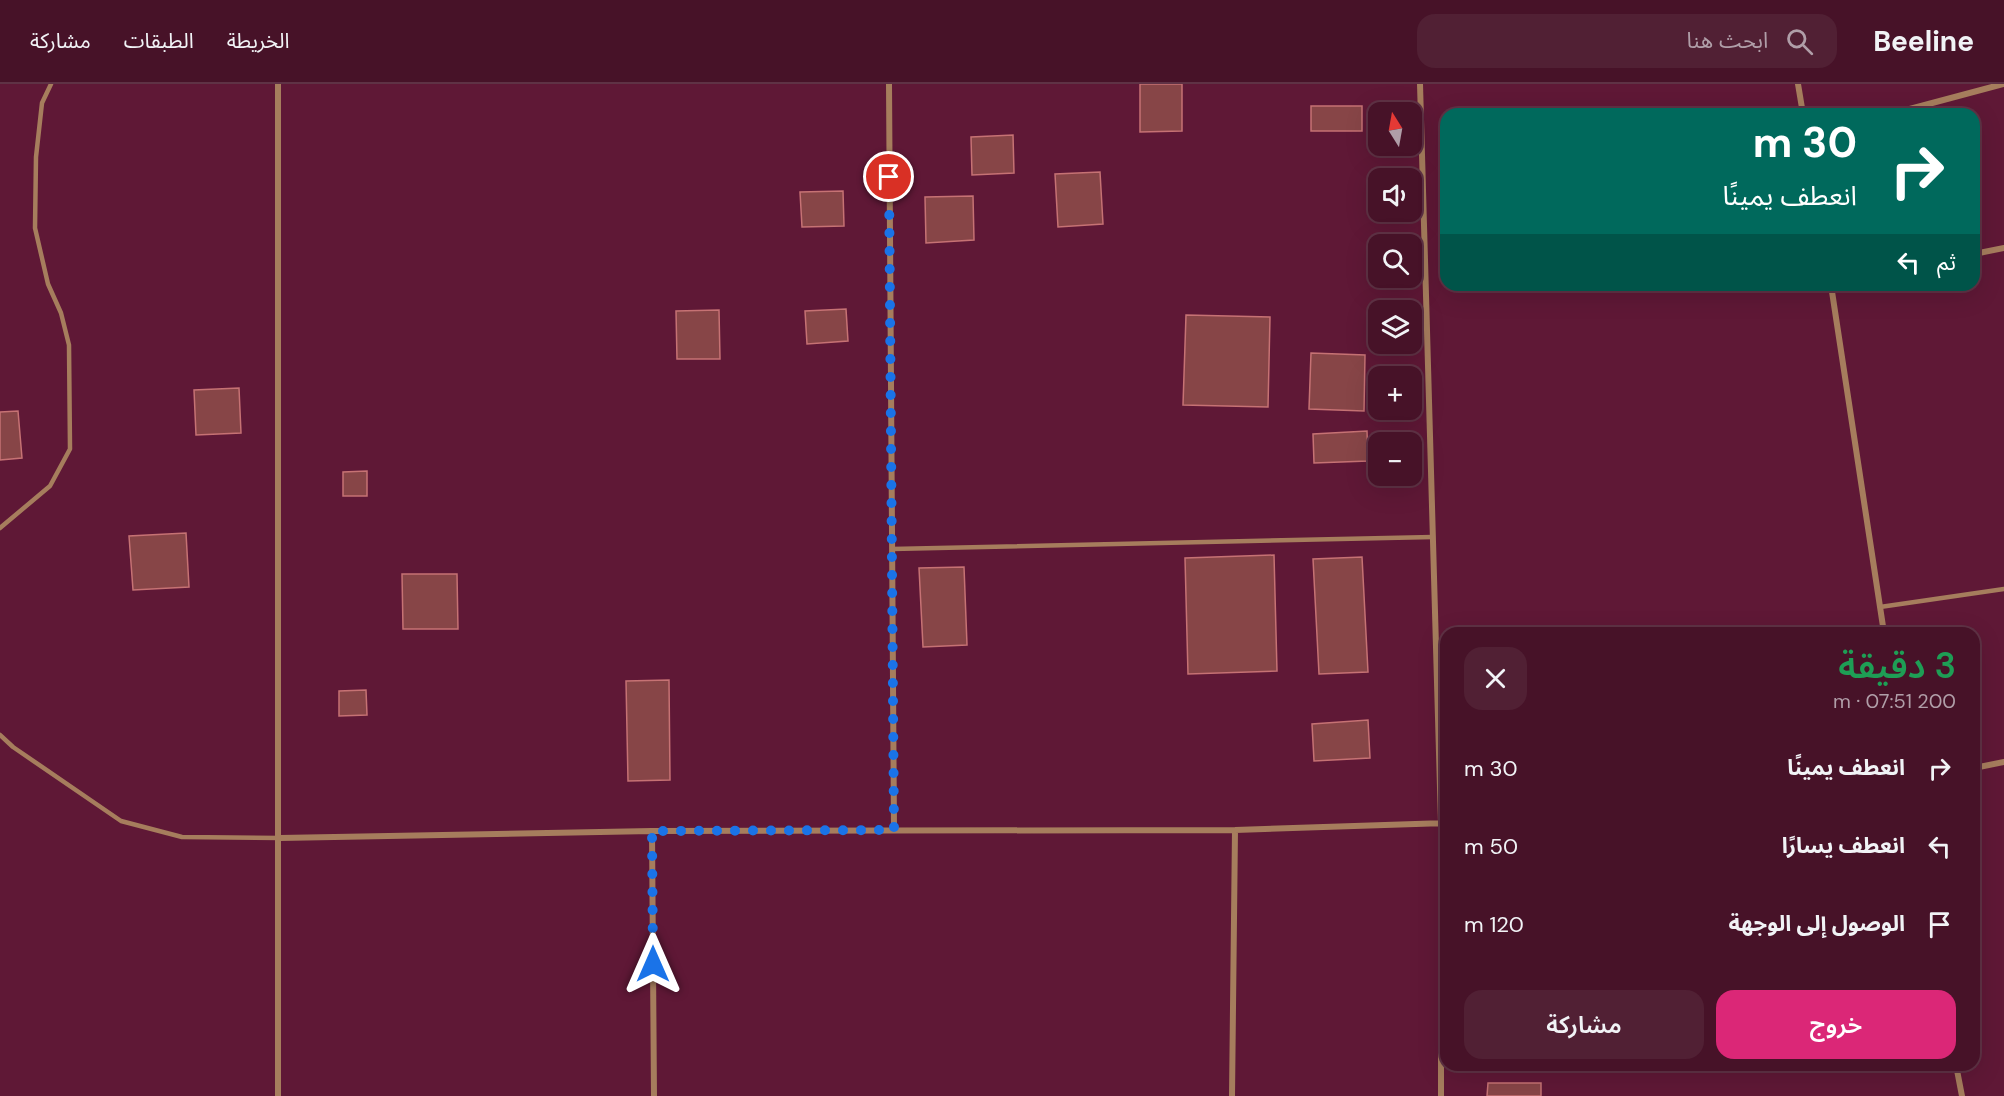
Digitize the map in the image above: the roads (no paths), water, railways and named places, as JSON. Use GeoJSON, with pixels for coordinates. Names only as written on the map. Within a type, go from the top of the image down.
{"type":"FeatureCollection","features":[{"type":"Feature","properties":{"kind":"street"},"geometry":{"type":"LineString","coordinates":[[278,84],[280,838],[278,1096]]}},
{"type":"Feature","properties":{"kind":"street"},"geometry":{"type":"LineString","coordinates":[[889,84],[894,830]]}},
{"type":"Feature","properties":{"kind":"street"},"geometry":{"type":"LineString","coordinates":[[1420,84],[1440,737]]}},
{"type":"Feature","properties":{"kind":"street"},"geometry":{"type":"LineString","coordinates":[[1798,84],[1802,108]]}},
{"type":"Feature","properties":{"kind":"street"},"geometry":{"type":"LineString","coordinates":[[1913,108],[2003,84]]}},
{"type":"Feature","properties":{"kind":"street"},"geometry":{"type":"LineString","coordinates":[[1980,253],[2004,248]]}},
{"type":"Feature","properties":{"kind":"street"},"geometry":{"type":"LineString","coordinates":[[1832,291],[1883,627]]}},
{"type":"Feature","properties":{"kind":"street"},"geometry":{"type":"LineString","coordinates":[[1980,767],[2004,762]]}},
{"type":"Feature","properties":{"kind":"street"},"geometry":{"type":"LineString","coordinates":[[280,838],[652,831],[1235,830],[1440,823]]}},
{"type":"Feature","properties":{"kind":"street"},"geometry":{"type":"LineString","coordinates":[[1232,1096],[1235,830]]}},
{"type":"Feature","properties":{"kind":"street"},"geometry":{"type":"LineString","coordinates":[[652,831],[654,1096]]}},
{"type":"Feature","properties":{"kind":"street"},"geometry":{"type":"LineString","coordinates":[[1441,1071],[1441,1096]]}},
{"type":"Feature","properties":{"kind":"street"},"geometry":{"type":"LineString","coordinates":[[1957,1071],[1962,1096]]}},
{"type":"Feature","properties":{"kind":"lane"},"geometry":{"type":"LineString","coordinates":[[0,528],[50,486],[70,449],[69,345],[61,314],[48,284],[35,228],[36,157],[42,103],[51,84]]}},
{"type":"Feature","properties":{"kind":"lane"},"geometry":{"type":"LineString","coordinates":[[892,549],[1433,537]]}},
{"type":"Feature","properties":{"kind":"lane"},"geometry":{"type":"LineString","coordinates":[[1880,607],[2004,589]]}},
{"type":"Feature","properties":{"kind":"lane"},"geometry":{"type":"LineString","coordinates":[[0,735],[121,821],[182,837],[280,838]]}}]}
